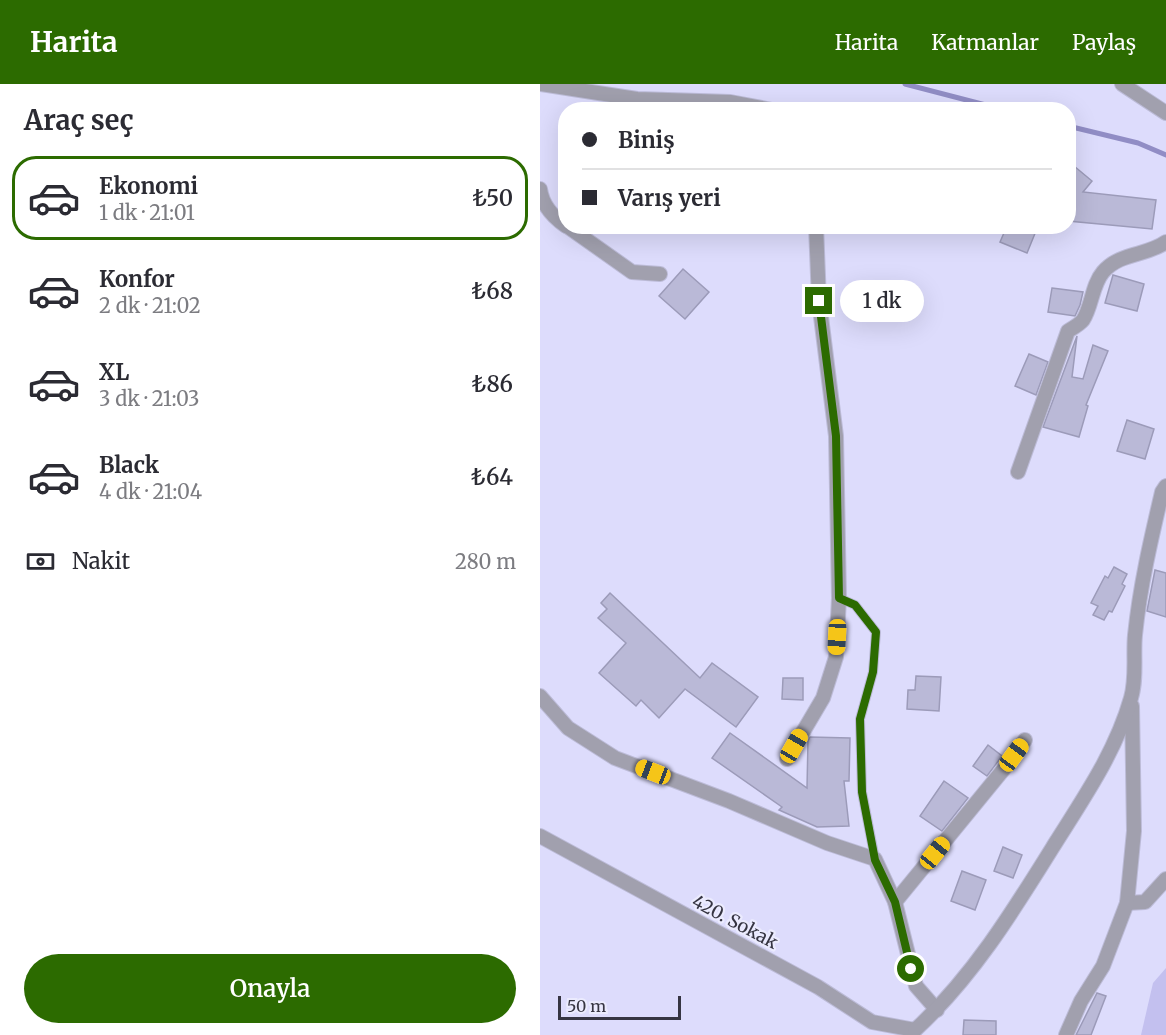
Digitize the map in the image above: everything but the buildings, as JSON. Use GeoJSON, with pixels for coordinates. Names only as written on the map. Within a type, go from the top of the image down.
{"type":"FeatureCollection","features":[{"type":"Feature","properties":{"kind":"street"},"geometry":{"type":"LineString","coordinates":[[540,84],[637,99],[730,102]]}},
{"type":"Feature","properties":{"kind":"street"},"geometry":{"type":"LineString","coordinates":[[1122,84],[1166,113]]}},
{"type":"Feature","properties":{"kind":"street"},"geometry":{"type":"LineString","coordinates":[[540,189],[541,197],[558,220]]}},
{"type":"Feature","properties":{"kind":"street"},"geometry":{"type":"LineString","coordinates":[[577,234],[632,272],[660,274]]}},
{"type":"Feature","properties":{"kind":"street"},"geometry":{"type":"LineString","coordinates":[[787,759],[823,698],[836,657],[839,598],[836,436],[819,301],[816,234]]}},
{"type":"Feature","properties":{"kind":"street"},"geometry":{"type":"LineString","coordinates":[[1018,472],[1068,331],[1083,321],[1101,274],[1111,264],[1125,257],[1158,248],[1166,242]]}},
{"type":"Feature","properties":{"kind":"street"},"geometry":{"type":"LineString","coordinates":[[1066,1035],[1081,1001],[1102,966],[1127,903],[1134,831],[1132,695],[1135,635],[1148,555],[1162,492],[1166,486]]}},
{"type":"Feature","properties":{"kind":"street"},"geometry":{"type":"LineString","coordinates":[[916,1033],[963,981],[1094,782],[1120,733],[1132,695]]}},
{"type":"Feature","properties":{"kind":"street"},"geometry":{"type":"LineString","coordinates":[[540,696],[568,728],[615,758],[875,860],[895,902],[916,986],[937,1010]]}},
{"type":"Feature","properties":{"kind":"street"},"geometry":{"type":"LineString","coordinates":[[895,902],[1003,770],[1024,740]]}},
{"type":"Feature","properties":{"kind":"street","name":"420. Sokak"},"geometry":{"type":"LineString","coordinates":[[540,836],[818,987],[872,1022],[916,1033]]}},
{"type":"Feature","properties":{"kind":"street"},"geometry":{"type":"LineString","coordinates":[[1127,903],[1145,902],[1166,879]]}},
{"type":"Feature","properties":{"kind":"lane"},"geometry":{"type":"LineString","coordinates":[[839,598],[855,605],[876,632],[873,672],[860,719],[862,792],[875,860]]}},
{"type":"Feature","properties":{"kind":"shaded area"},"geometry":{"type":"Polygon","coordinates":[[[1166,968],[1166,1035],[1141,1035],[1153,983],[1166,968]]]}},
{"type":"Feature","properties":{"kind":"waterway"},"geometry":{"type":"LineString","coordinates":[[905,84],[974,102]]}},
{"type":"Feature","properties":{"kind":"waterway"},"geometry":{"type":"LineString","coordinates":[[1076,128],[1138,143],[1166,155]]}},
{"type":"Feature","properties":{"kind":"route"},"geometry":{"type":"LineString","coordinates":[[819,301],[836,436],[839,598],[855,605],[876,632],[873,672],[860,719],[862,792],[875,860],[895,902],[911,969]]}}]}
